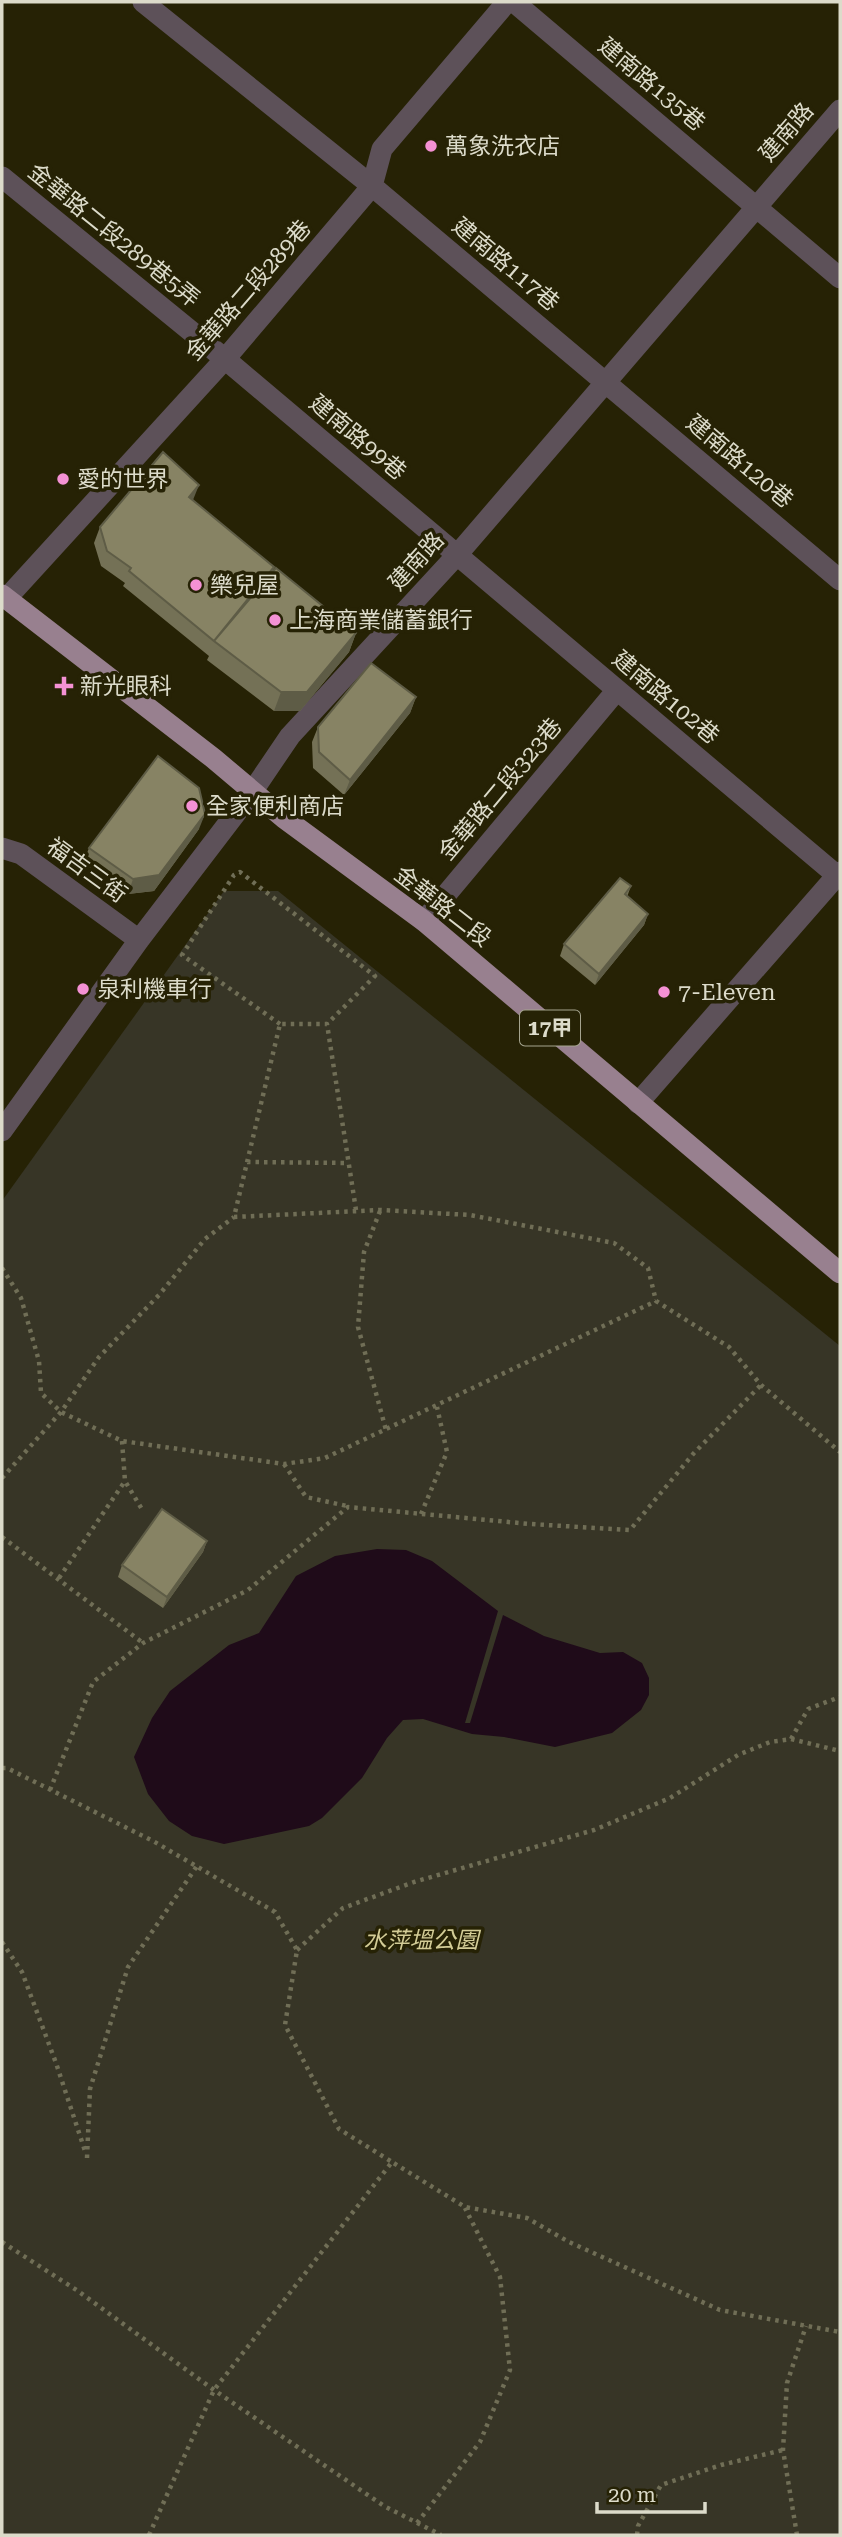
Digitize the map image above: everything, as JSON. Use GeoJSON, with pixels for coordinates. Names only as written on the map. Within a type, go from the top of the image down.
{"type":"FeatureCollection","features":[{"type":"Feature","properties":{"kind":"main road","name":"金華路二段"},"geometry":{"type":"LineString","coordinates":[[4,597],[213,758],[284,818],[424,921],[840,1273]]}},
{"type":"Feature","properties":{"kind":"street","name":"建南路117巷"},"geometry":{"type":"LineString","coordinates":[[143,2],[372,186],[606,383]]}},
{"type":"Feature","properties":{"kind":"street","name":"金華路二段289巷"},"geometry":{"type":"LineString","coordinates":[[4,597],[225,359],[372,186],[382,149],[507,2]]}},
{"type":"Feature","properties":{"kind":"street","name":"建南路135巷"},"geometry":{"type":"LineString","coordinates":[[514,2],[840,278]]}},
{"type":"Feature","properties":{"kind":"street","name":"建南路"},"geometry":{"type":"LineString","coordinates":[[2,1131],[139,940],[252,792],[290,736],[457,555],[840,110]]}},
{"type":"Feature","properties":{"kind":"street","name":"金華路二段289巷5弄"},"geometry":{"type":"LineString","coordinates":[[2,177],[225,359]]}},
{"type":"Feature","properties":{"kind":"street","name":"建南路99巷"},"geometry":{"type":"LineString","coordinates":[[225,359],[457,555]]}},
{"type":"Feature","properties":{"kind":"street","name":"建南路120巷"},"geometry":{"type":"LineString","coordinates":[[606,383],[840,580]]}},
{"type":"Feature","properties":{"kind":"street","name":"建南路102巷"},"geometry":{"type":"LineString","coordinates":[[457,555],[839,875]]}},
{"type":"Feature","properties":{"kind":"street","name":"金華路二段323巷"},"geometry":{"type":"LineString","coordinates":[[424,921],[617,690]]}},
{"type":"Feature","properties":{"kind":"street","name":"福吉三街"},"geometry":{"type":"LineString","coordinates":[[2,848],[21,854],[139,940]]}},
{"type":"Feature","properties":{"kind":"street"},"geometry":{"type":"LineString","coordinates":[[638,1103],[839,875]]}},
{"type":"Feature","properties":{"kind":"path"},"geometry":{"type":"LineString","coordinates":[[240,872],[374,976],[327,1024],[280,1024],[182,955],[234,875],[240,872]]}},
{"type":"Feature","properties":{"kind":"path"},"geometry":{"type":"LineString","coordinates":[[234,1217],[280,1024]]}},
{"type":"Feature","properties":{"kind":"path"},"geometry":{"type":"LineString","coordinates":[[327,1024],[356,1210]]}},
{"type":"Feature","properties":{"kind":"path"},"geometry":{"type":"LineString","coordinates":[[247,1162],[349,1163]]}},
{"type":"Feature","properties":{"kind":"path"},"geometry":{"type":"LineString","coordinates":[[2,1478],[61,1412],[99,1357],[159,1295],[205,1239],[234,1217],[356,1210],[470,1215],[614,1243],[648,1268],[656,1301],[729,1348],[761,1385],[840,1452]]}},
{"type":"Feature","properties":{"kind":"path"},"geometry":{"type":"LineString","coordinates":[[380,1210],[364,1252],[358,1327],[386,1430]]}},
{"type":"Feature","properties":{"kind":"path"},"geometry":{"type":"LineString","coordinates":[[2,1268],[21,1298],[39,1361],[41,1393],[61,1412],[122,1441],[284,1464],[325,1458],[656,1301]]}},
{"type":"Feature","properties":{"kind":"path"},"geometry":{"type":"LineString","coordinates":[[284,1464],[306,1497],[348,1507],[630,1530],[694,1453],[761,1385]]}},
{"type":"Feature","properties":{"kind":"path"},"geometry":{"type":"LineString","coordinates":[[421,1514],[447,1452],[437,1407]]}},
{"type":"Feature","properties":{"kind":"path"},"geometry":{"type":"LineString","coordinates":[[122,1441],[125,1481],[142,1511]]}},
{"type":"Feature","properties":{"kind":"path"},"geometry":{"type":"LineString","coordinates":[[59,1578],[125,1481]]}},
{"type":"Feature","properties":{"kind":"path"},"geometry":{"type":"LineString","coordinates":[[50,1790],[93,1682],[143,1643],[248,1590],[348,1507]]}},
{"type":"Feature","properties":{"kind":"path"},"geometry":{"type":"LineString","coordinates":[[2,1537],[143,1643]]}},
{"type":"Feature","properties":{"kind":"path"},"geometry":{"type":"LineString","coordinates":[[791,1739],[808,1709],[840,1697]]}},
{"type":"Feature","properties":{"kind":"path"},"geometry":{"type":"LineString","coordinates":[[840,1751],[791,1739],[770,1742],[738,1755],[670,1798],[594,1830],[414,1882],[344,1908],[297,1950],[285,2025],[339,2129],[465,2207],[527,2218],[569,2242],[720,2310],[840,2332]]}},
{"type":"Feature","properties":{"kind":"path"},"geometry":{"type":"LineString","coordinates":[[2,1768],[7,1768],[153,1841],[275,1912],[297,1950]]}},
{"type":"Feature","properties":{"kind":"path"},"geometry":{"type":"LineString","coordinates":[[2,1942],[22,1972],[87,2158],[90,2089],[128,1967],[197,1866]]}},
{"type":"Feature","properties":{"kind":"path"},"geometry":{"type":"LineString","coordinates":[[149,2535],[214,2390],[392,2162]]}},
{"type":"Feature","properties":{"kind":"path"},"geometry":{"type":"LineString","coordinates":[[417,2523],[480,2442],[510,2370],[500,2277],[465,2207]]}},
{"type":"Feature","properties":{"kind":"path"},"geometry":{"type":"LineString","coordinates":[[2,2242],[78,2291],[214,2390],[384,2506],[441,2535]]}},
{"type":"Feature","properties":{"kind":"path"},"geometry":{"type":"LineString","coordinates":[[797,2535],[783,2450],[787,2384],[806,2326]]}},
{"type":"Feature","properties":{"kind":"path"},"geometry":{"type":"LineString","coordinates":[[637,2535],[638,2526],[662,2485],[721,2465],[783,2450]]}},
{"type":"Feature","properties":{"kind":"green space","name":"水萍塭公園"},"geometry":{"type":"Polygon","coordinates":[[[224,891],[278,891],[840,1346],[840,2535],[2,2535],[2,1201],[224,891]]]}},
{"type":"Feature","properties":{"kind":"shaded area"},"geometry":{"type":"Polygon","coordinates":[[[377,1549],[406,1550],[432,1561],[498,1611],[465,1723],[470,1723],[503,1615],[544,1636],[600,1653],[623,1652],[642,1663],[649,1678],[649,1695],[641,1710],[612,1733],[555,1747],[472,1734],[423,1719],[403,1720],[387,1738],[362,1778],[322,1818],[309,1826],[224,1844],[192,1836],[169,1821],[148,1794],[134,1757],[152,1718],[170,1691],[229,1645],[259,1633],[296,1576],[335,1556],[377,1549]]]}},
{"type":"Feature","properties":{"kind":"building"},"geometry":{"type":"Polygon","coordinates":[[[163,452],[199,485],[189,497],[274,567],[214,641],[129,571],[131,568],[107,551],[100,527],[163,452]]]}},
{"type":"Feature","properties":{"kind":"building","name":"上海商業儲蓄銀行"},"geometry":{"type":"Polygon","coordinates":[[[276,568],[356,633],[307,692],[281,692],[214,641],[276,568]]]}},
{"type":"Feature","properties":{"kind":"building"},"geometry":{"type":"Polygon","coordinates":[[[371,663],[416,697],[350,780],[319,752],[318,727],[371,663]]]}},
{"type":"Feature","properties":{"kind":"building"},"geometry":{"type":"Polygon","coordinates":[[[158,756],[199,788],[205,814],[159,875],[133,879],[89,848],[158,756]]]}},
{"type":"Feature","properties":{"kind":"building"},"geometry":{"type":"Polygon","coordinates":[[[620,878],[631,886],[625,894],[648,914],[599,974],[564,944],[620,878]]]}},
{"type":"Feature","properties":{"kind":"building"},"geometry":{"type":"Polygon","coordinates":[[[162,1509],[207,1541],[167,1597],[122,1565],[162,1509]]]}},
{"type":"Feature","properties":{"kind":"place","name":"萬象洗衣店"},"geometry":{"type":"Point","coordinates":[431,146]}},
{"type":"Feature","properties":{"kind":"place","name":"愛的世界"},"geometry":{"type":"Point","coordinates":[63,479]}},
{"type":"Feature","properties":{"kind":"place","name":"樂兒屋"},"geometry":{"type":"Point","coordinates":[196,585]}},
{"type":"Feature","properties":{"kind":"place","name":"上海商業儲蓄銀行"},"geometry":{"type":"Point","coordinates":[275,620]}},
{"type":"Feature","properties":{"kind":"place","name":"新光眼科"},"geometry":{"type":"Point","coordinates":[64,686]}},
{"type":"Feature","properties":{"kind":"place","name":"全家便利商店"},"geometry":{"type":"Point","coordinates":[192,806]}},
{"type":"Feature","properties":{"kind":"place","name":"泉利機車行"},"geometry":{"type":"Point","coordinates":[83,989]}},
{"type":"Feature","properties":{"kind":"place","name":"7-Eleven"},"geometry":{"type":"Point","coordinates":[664,992]}}]}
